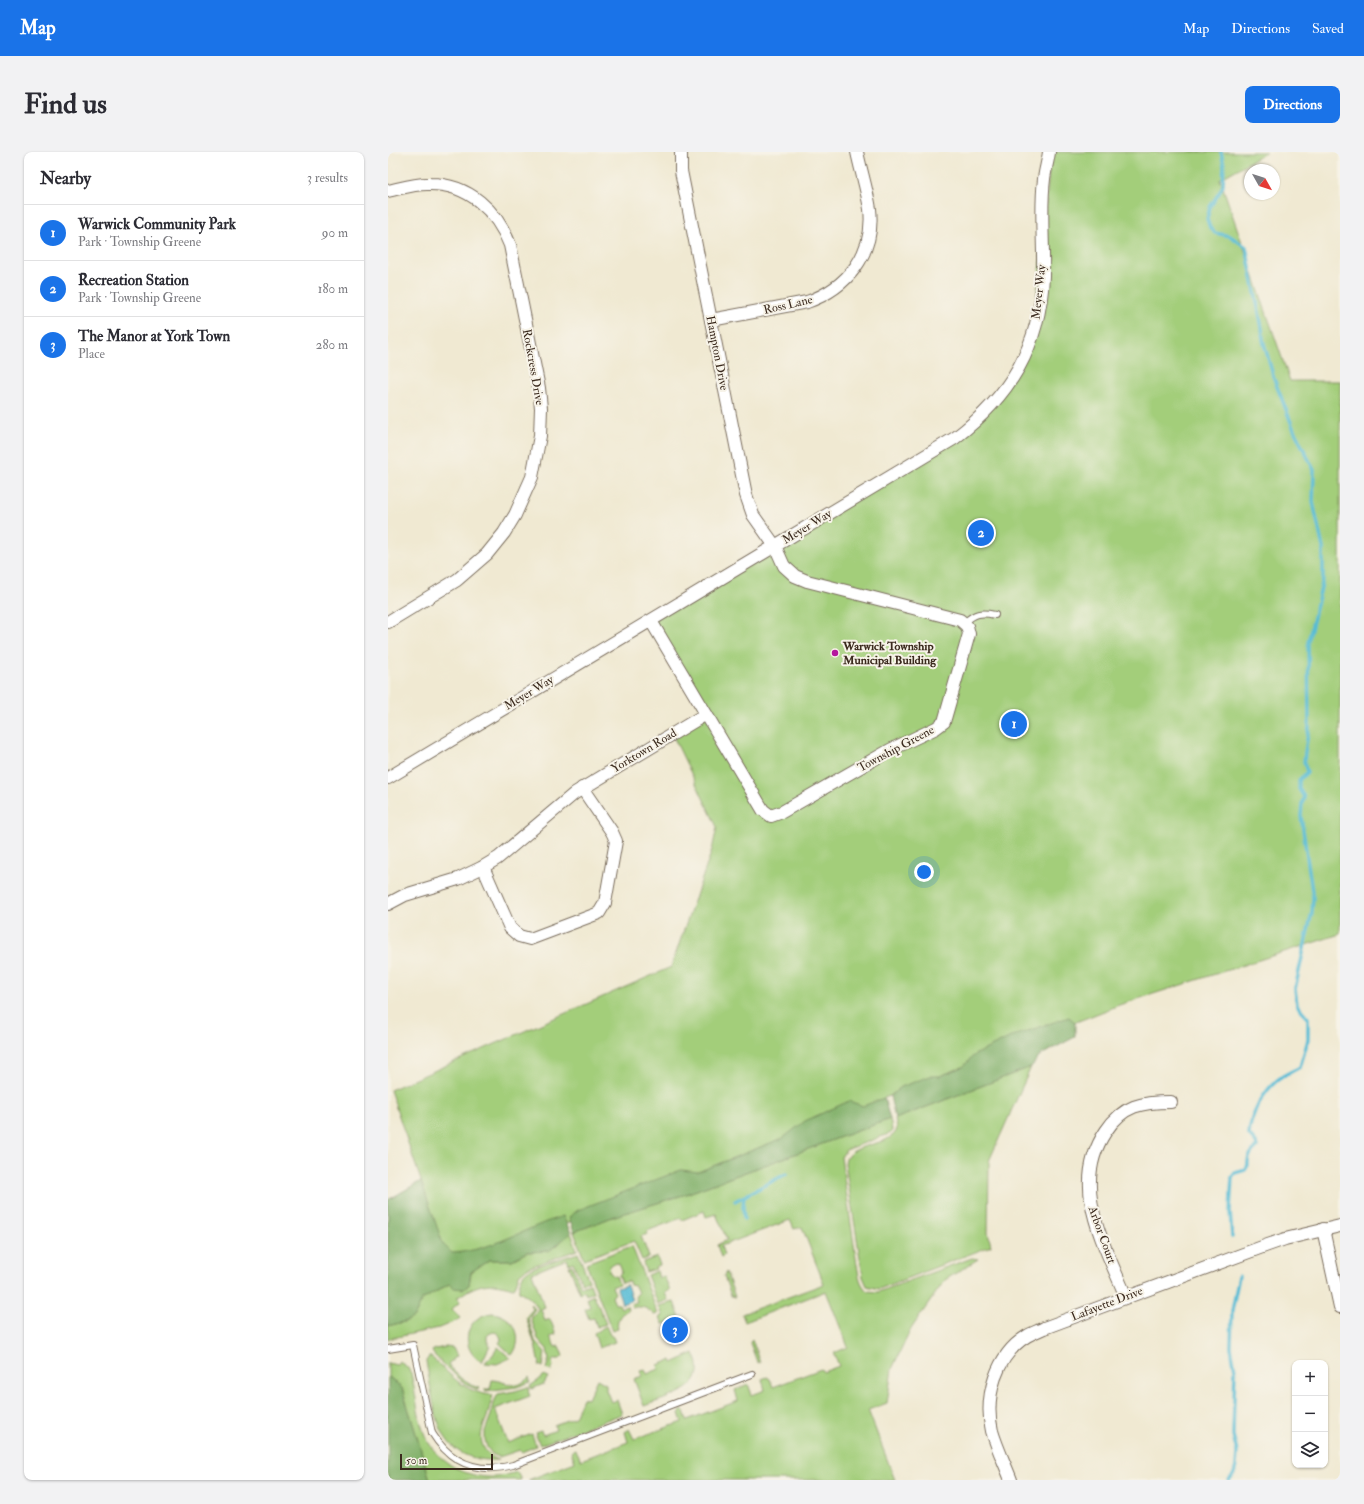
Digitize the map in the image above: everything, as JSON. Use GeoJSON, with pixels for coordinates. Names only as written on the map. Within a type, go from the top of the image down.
{"type":"FeatureCollection","features":[{"type":"Feature","properties":{"kind":"street","name":"Hampton Drive"},"geometry":{"type":"LineString","coordinates":[[681,152],[681,171],[746,495],[753,515],[760,527],[775,546]]}},
{"type":"Feature","properties":{"kind":"street","name":"Ross Lane"},"geometry":{"type":"LineString","coordinates":[[710,320],[807,302],[829,292],[844,281],[856,267],[864,251],[870,227],[870,209],[857,152]]}},
{"type":"Feature","properties":{"kind":"street","name":"Meyer Way"},"geometry":{"type":"LineString","coordinates":[[388,778],[954,438],[976,422],[1004,391],[1014,376],[1028,349],[1038,316],[1043,276],[1044,178],[1050,152]]}},
{"type":"Feature","properties":{"kind":"street","name":"Rockcress Drive"},"geometry":{"type":"LineString","coordinates":[[388,191],[413,185],[430,184],[448,186],[465,192],[475,198],[489,209],[500,224],[510,245],[539,388],[541,422],[538,450],[532,477],[515,515],[504,533],[487,554],[457,580],[388,622]]}},
{"type":"Feature","properties":{"kind":"street"},"geometry":{"type":"LineString","coordinates":[[775,546],[784,566],[795,576],[816,583],[960,620],[964,623]]}},
{"type":"Feature","properties":{"kind":"street","name":"Township Greene"},"geometry":{"type":"LineString","coordinates":[[651,620],[763,810],[771,816],[782,812],[890,750],[936,728],[944,722],[969,634],[967,626],[964,623]]}},
{"type":"Feature","properties":{"kind":"street","name":"Yorktown Road"},"geometry":{"type":"LineString","coordinates":[[388,904],[405,895],[467,875],[483,867],[498,858],[578,791],[706,714]]}},
{"type":"Feature","properties":{"kind":"street"},"geometry":{"type":"LineString","coordinates":[[483,867],[510,928],[519,936],[530,939],[599,913],[605,903],[616,841],[612,832],[578,791]]}},
{"type":"Feature","properties":{"kind":"street","name":"Arbor Court"},"geometry":{"type":"LineString","coordinates":[[1126,1297],[1096,1222],[1090,1201],[1090,1167],[1094,1152],[1100,1139],[1108,1127],[1119,1116],[1139,1104],[1171,1102]]}},
{"type":"Feature","properties":{"kind":"street","name":"Lafayette Drive"},"geometry":{"type":"LineString","coordinates":[[1011,1480],[992,1432],[990,1416],[992,1385],[996,1373],[1013,1347],[1027,1336],[1126,1297],[1271,1244],[1323,1229],[1340,1226]]}},
{"type":"Feature","properties":{"kind":"street"},"geometry":{"type":"LineString","coordinates":[[1323,1229],[1340,1307]]}},
{"type":"Feature","properties":{"kind":"lane"},"geometry":{"type":"LineString","coordinates":[[964,623],[972,616],[984,613],[995,615]]}},
{"type":"Feature","properties":{"kind":"lane"},"geometry":{"type":"LineString","coordinates":[[388,1349],[413,1345],[432,1433],[447,1452],[459,1461],[470,1466],[485,1469],[513,1465],[752,1374]]}},
{"type":"Feature","properties":{"kind":"green space"},"geometry":{"type":"Polygon","coordinates":[[[1051,152],[1267,152],[1220,179],[1290,381],[1340,381],[1340,934],[1119,1005],[388,1295],[388,1200],[421,1181],[390,1090],[671,967],[712,850],[717,827],[672,734],[705,715],[651,621],[955,438],[1004,391],[1033,335],[1051,152]]]}},
{"type":"Feature","properties":{"kind":"green space"},"geometry":{"type":"Polygon","coordinates":[[[1069,1017],[1075,1022],[1075,1037],[1041,1055],[1031,1067],[895,1119],[890,1096],[901,1087],[930,1076],[940,1076],[963,1067],[974,1055],[1013,1036],[1069,1017]]]}},
{"type":"Feature","properties":{"kind":"green space"},"geometry":{"type":"Polygon","coordinates":[[[1031,1067],[989,1161],[988,1233],[991,1246],[879,1289],[867,1286],[863,1277],[845,1163],[848,1156],[854,1151],[887,1139],[893,1135],[897,1129],[895,1119],[1031,1067]]]}},
{"type":"Feature","properties":{"kind":"green space"},"geometry":{"type":"Polygon","coordinates":[[[884,1098],[890,1119],[683,1195],[615,1216],[574,1232],[569,1217],[578,1210],[681,1170],[698,1172],[783,1138],[805,1121],[849,1101],[863,1106],[884,1098]]]}},
{"type":"Feature","properties":{"kind":"green space"},"geometry":{"type":"Polygon","coordinates":[[[890,1119],[892,1130],[891,1133],[846,1150],[841,1157],[857,1265],[862,1285],[867,1291],[878,1292],[972,1258],[978,1259],[945,1280],[911,1329],[892,1369],[887,1403],[868,1410],[895,1480],[528,1480],[575,1462],[571,1452],[574,1449],[581,1460],[628,1442],[625,1432],[629,1429],[634,1439],[682,1422],[679,1413],[682,1410],[684,1411],[687,1420],[738,1401],[735,1390],[748,1384],[752,1395],[765,1390],[762,1379],[767,1377],[770,1379],[773,1387],[821,1369],[823,1372],[839,1366],[834,1353],[848,1347],[826,1291],[745,1322],[742,1314],[824,1284],[802,1227],[794,1229],[790,1220],[721,1246],[724,1255],[721,1257],[717,1245],[727,1240],[716,1214],[706,1217],[704,1211],[682,1220],[681,1218],[647,1231],[648,1234],[641,1236],[649,1257],[642,1260],[634,1241],[584,1259],[574,1232],[615,1216],[683,1195],[890,1119]]]}},
{"type":"Feature","properties":{"kind":"green space"},"geometry":{"type":"Polygon","coordinates":[[[421,1181],[443,1244],[452,1253],[481,1248],[563,1216],[571,1233],[549,1251],[527,1252],[512,1260],[489,1260],[471,1272],[469,1285],[464,1289],[453,1288],[449,1284],[422,1300],[414,1317],[407,1321],[388,1326],[388,1200],[421,1181]]]}},
{"type":"Feature","properties":{"kind":"green space"},"geometry":{"type":"Polygon","coordinates":[[[571,1233],[577,1250],[527,1268],[519,1275],[515,1287],[513,1288],[497,1284],[477,1286],[457,1298],[460,1302],[452,1309],[460,1318],[458,1320],[439,1328],[388,1339],[388,1326],[407,1321],[414,1317],[422,1300],[449,1284],[469,1285],[471,1272],[489,1260],[512,1260],[527,1252],[549,1251],[571,1233]]]}},
{"type":"Feature","properties":{"kind":"green space"},"geometry":{"type":"Polygon","coordinates":[[[632,1246],[658,1314],[654,1315],[647,1309],[641,1307],[632,1308],[631,1304],[637,1302],[635,1297],[638,1293],[635,1286],[630,1285],[629,1281],[622,1283],[619,1275],[622,1271],[619,1264],[614,1263],[610,1266],[609,1271],[612,1275],[616,1276],[619,1284],[612,1287],[615,1293],[612,1297],[615,1304],[619,1304],[621,1308],[627,1306],[628,1310],[619,1318],[618,1329],[612,1331],[586,1263],[632,1246]]]}},
{"type":"Feature","properties":{"kind":"green space"},"geometry":{"type":"Polygon","coordinates":[[[578,1253],[589,1281],[582,1283],[573,1262],[569,1264],[567,1259],[532,1273],[545,1307],[541,1309],[545,1321],[550,1319],[556,1334],[550,1336],[555,1347],[559,1346],[563,1356],[560,1359],[553,1359],[551,1371],[546,1369],[549,1359],[547,1349],[538,1339],[531,1319],[538,1309],[537,1306],[527,1296],[519,1291],[519,1284],[525,1273],[529,1270],[578,1253]]]}},
{"type":"Feature","properties":{"kind":"green space"},"geometry":{"type":"Polygon","coordinates":[[[657,1257],[660,1265],[655,1267],[656,1269],[646,1272],[643,1262],[657,1257]]]}},
{"type":"Feature","properties":{"kind":"green space"},"geometry":{"type":"Polygon","coordinates":[[[572,1265],[581,1287],[590,1284],[593,1292],[586,1295],[584,1291],[580,1293],[569,1266],[572,1265]]]}},
{"type":"Feature","properties":{"kind":"green space"},"geometry":{"type":"Polygon","coordinates":[[[657,1271],[659,1278],[664,1276],[670,1290],[665,1293],[668,1300],[658,1304],[647,1275],[657,1271]]]}},
{"type":"Feature","properties":{"kind":"green space"},"geometry":{"type":"Polygon","coordinates":[[[726,1272],[735,1297],[731,1296],[724,1276],[726,1272]]]}},
{"type":"Feature","properties":{"kind":"green space"},"geometry":{"type":"Polygon","coordinates":[[[594,1295],[606,1324],[597,1327],[594,1318],[589,1319],[585,1309],[590,1307],[587,1298],[594,1295]]]}},
{"type":"Feature","properties":{"kind":"green space"},"geometry":{"type":"Polygon","coordinates":[[[674,1302],[680,1318],[663,1324],[660,1317],[663,1316],[659,1306],[674,1302]]]}},
{"type":"Feature","properties":{"kind":"green space"},"geometry":{"type":"Polygon","coordinates":[[[531,1304],[535,1309],[528,1318],[535,1341],[545,1352],[543,1367],[539,1365],[540,1362],[538,1360],[526,1317],[533,1309],[530,1305],[531,1304]]]}},
{"type":"Feature","properties":{"kind":"green space"},"geometry":{"type":"Polygon","coordinates":[[[492,1313],[506,1318],[515,1328],[517,1335],[516,1348],[512,1355],[499,1343],[501,1340],[499,1335],[496,1332],[493,1332],[487,1336],[487,1341],[490,1345],[482,1362],[474,1356],[470,1349],[467,1342],[468,1334],[471,1326],[476,1320],[483,1315],[492,1313]]]}},
{"type":"Feature","properties":{"kind":"green space"},"geometry":{"type":"Polygon","coordinates":[[[606,1326],[615,1342],[599,1348],[594,1333],[606,1326]]]}},
{"type":"Feature","properties":{"kind":"green space"},"geometry":{"type":"Polygon","coordinates":[[[752,1339],[760,1363],[757,1362],[750,1343],[752,1339]]]}},
{"type":"Feature","properties":{"kind":"green space"},"geometry":{"type":"Polygon","coordinates":[[[446,1347],[453,1348],[457,1356],[448,1364],[462,1379],[479,1388],[478,1390],[466,1385],[434,1355],[432,1351],[446,1347]]]}},
{"type":"Feature","properties":{"kind":"green space"},"geometry":{"type":"Polygon","coordinates":[[[498,1347],[510,1358],[497,1364],[485,1363],[492,1356],[498,1347]]]}},
{"type":"Feature","properties":{"kind":"green space"},"geometry":{"type":"Polygon","coordinates":[[[694,1353],[698,1362],[698,1374],[694,1381],[679,1393],[644,1406],[634,1379],[642,1376],[640,1371],[645,1370],[647,1374],[659,1369],[658,1365],[671,1360],[672,1363],[694,1353]]]}},
{"type":"Feature","properties":{"kind":"green space"},"geometry":{"type":"Polygon","coordinates":[[[429,1357],[431,1357],[466,1387],[483,1394],[493,1395],[481,1436],[484,1449],[490,1456],[499,1460],[478,1459],[462,1453],[451,1445],[443,1433],[433,1402],[426,1361],[429,1357]]]}},
{"type":"Feature","properties":{"kind":"green space"},"geometry":{"type":"Polygon","coordinates":[[[399,1361],[407,1367],[411,1373],[418,1411],[424,1433],[429,1443],[444,1460],[463,1472],[474,1475],[496,1477],[517,1472],[521,1480],[430,1480],[402,1388],[388,1376],[388,1363],[397,1365],[399,1361]]]}},
{"type":"Feature","properties":{"kind":"green space"},"geometry":{"type":"Polygon","coordinates":[[[543,1375],[548,1377],[544,1384],[531,1389],[530,1386],[539,1380],[543,1375]]]}},
{"type":"Feature","properties":{"kind":"green space"},"geometry":{"type":"Polygon","coordinates":[[[388,1376],[402,1388],[430,1480],[388,1480],[388,1376]]]}},
{"type":"Feature","properties":{"kind":"green space"},"geometry":{"type":"Polygon","coordinates":[[[529,1377],[530,1382],[517,1387],[485,1391],[485,1389],[490,1389],[492,1380],[515,1385],[520,1384],[529,1377]]]}},
{"type":"Feature","properties":{"kind":"green space"},"geometry":{"type":"Polygon","coordinates":[[[597,1379],[606,1384],[606,1390],[611,1402],[617,1400],[622,1414],[540,1445],[535,1433],[541,1431],[543,1435],[556,1430],[554,1425],[575,1417],[583,1398],[588,1399],[597,1379]]]}},
{"type":"Feature","properties":{"kind":"green space"},"geometry":{"type":"Polygon","coordinates":[[[528,1387],[530,1396],[495,1409],[508,1443],[532,1434],[536,1446],[522,1452],[520,1450],[499,1457],[492,1454],[487,1447],[485,1431],[498,1394],[528,1387]]]}},
{"type":"Feature","properties":{"kind":"water"},"geometry":{"type":"Polygon","coordinates":[[[627,1285],[632,1300],[622,1304],[617,1288],[627,1285]]]}},
{"type":"Feature","properties":{"kind":"waterway"},"geometry":{"type":"LineString","coordinates":[[1221,152],[1224,165],[1223,185],[1210,207],[1207,219],[1210,228],[1215,233],[1230,236],[1246,247],[1263,340],[1274,379],[1294,430],[1314,470],[1313,502],[1323,548],[1323,579],[1308,642],[1309,727],[1304,762],[1307,772],[1299,780],[1299,789],[1304,797],[1301,816],[1313,898],[1312,912],[1295,989],[1297,1005],[1308,1018],[1308,1040],[1300,1067],[1274,1083],[1263,1096],[1255,1111],[1249,1135],[1256,1143],[1257,1147],[1250,1155],[1248,1165],[1245,1170],[1235,1173],[1232,1177],[1230,1211],[1232,1237]]}},
{"type":"Feature","properties":{"kind":"waterway"},"geometry":{"type":"LineString","coordinates":[[735,1201],[786,1174]]}},
{"type":"Feature","properties":{"kind":"waterway"},"geometry":{"type":"LineString","coordinates":[[744,1197],[744,1219]]}},
{"type":"Feature","properties":{"kind":"waterway"},"geometry":{"type":"LineString","coordinates":[[1229,1480],[1234,1474],[1237,1452],[1233,1435],[1235,1370],[1231,1347],[1232,1311],[1239,1276]]}},
{"type":"Feature","properties":{"kind":"place","name":"Recreation Station"},"geometry":{"type":"Point","coordinates":[981,533]}},
{"type":"Feature","properties":{"kind":"place","name":"Warwick Township Municipal Building"},"geometry":{"type":"Point","coordinates":[835,653]}},
{"type":"Feature","properties":{"kind":"place","name":"Warwick Community Park"},"geometry":{"type":"Point","coordinates":[1014,724]}},
{"type":"Feature","properties":{"kind":"place","name":"The Manor at York Town"},"geometry":{"type":"Point","coordinates":[675,1330]}}]}
